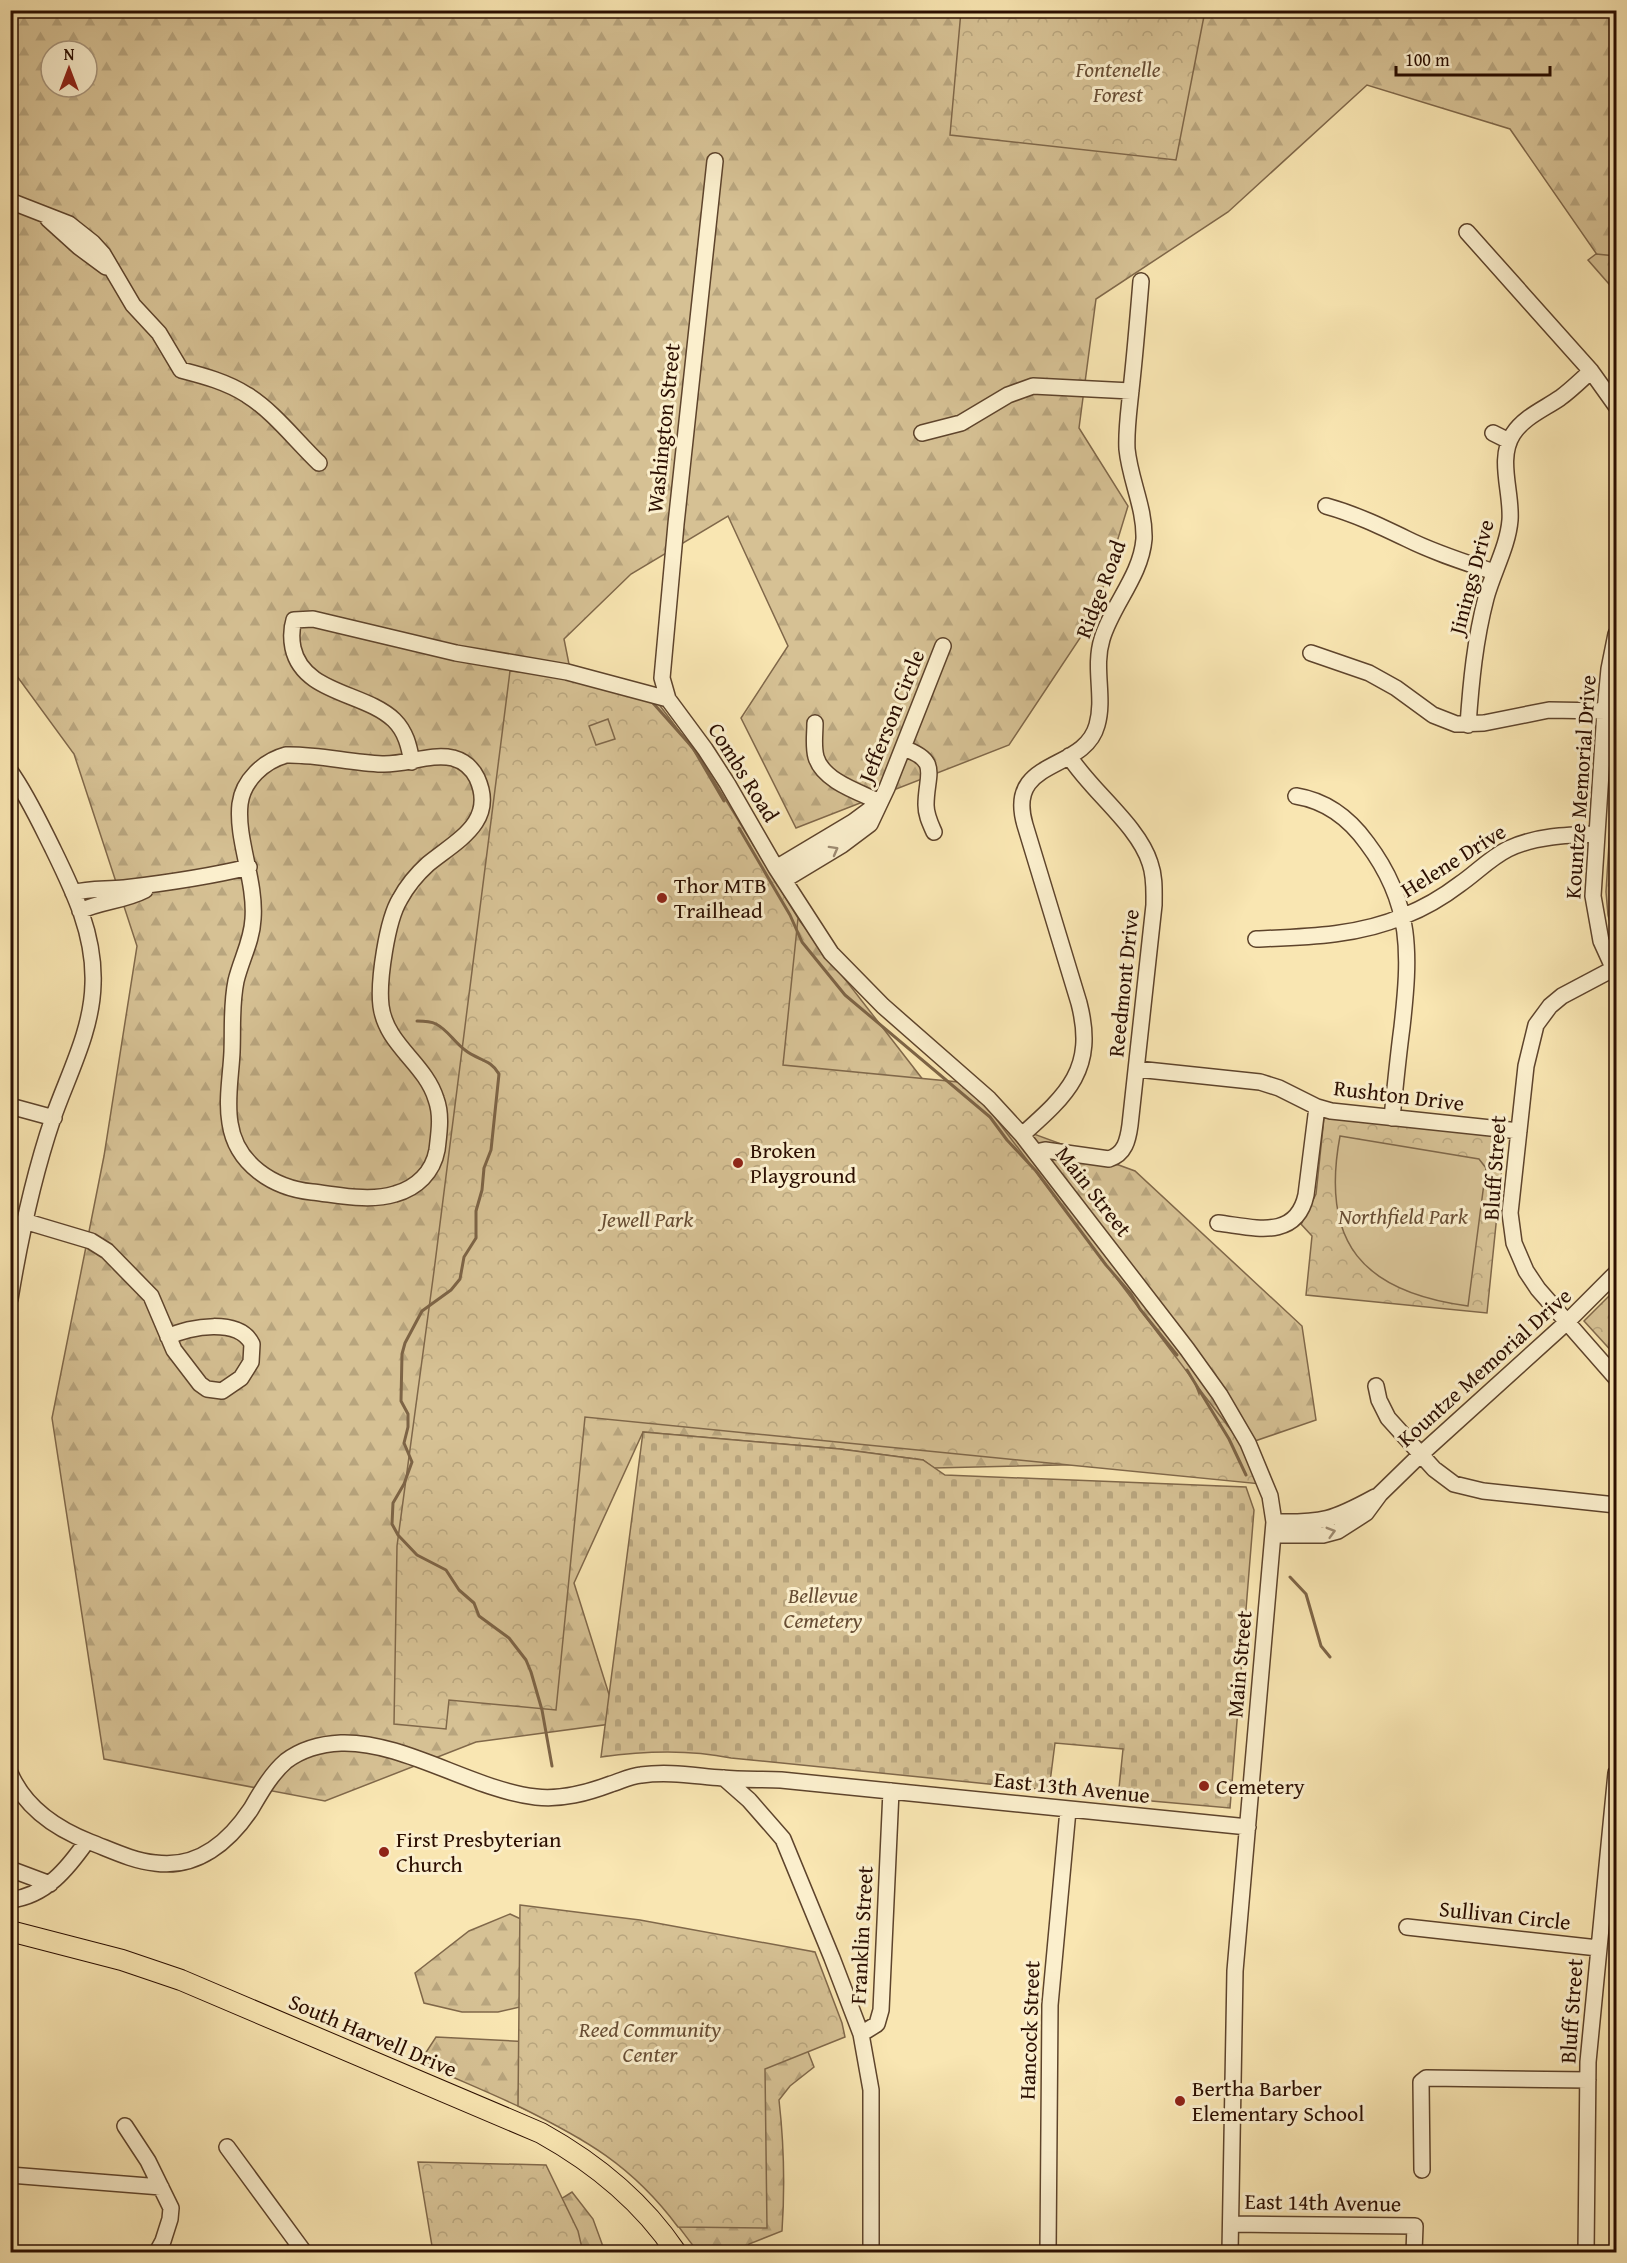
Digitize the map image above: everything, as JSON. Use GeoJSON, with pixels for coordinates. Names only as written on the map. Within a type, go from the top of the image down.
{"type":"FeatureCollection","features":[{"type":"Feature","properties":{"kind":"main road","name":"South Harvell Drive"},"geometry":{"type":"LineString","coordinates":[[10,1931],[122,1960],[181,1980],[541,2133],[586,2160],[616,2184],[648,2216],[676,2253]]}},
{"type":"Feature","properties":{"kind":"street","name":"Washington Street"},"geometry":{"type":"LineString","coordinates":[[668,699],[662,678],[715,161]]}},
{"type":"Feature","properties":{"kind":"street"},"geometry":{"type":"LineString","coordinates":[[10,201],[39,211],[79,247],[114,273],[133,305],[159,333],[182,370],[212,378],[246,394],[262,406],[318,463]]}},
{"type":"Feature","properties":{"kind":"street"},"geometry":{"type":"LineString","coordinates":[[1467,232],[1591,371],[1617,406]]}},
{"type":"Feature","properties":{"kind":"street","name":"Ridge Road"},"geometry":{"type":"LineString","coordinates":[[1022,1135],[1051,1110],[1070,1085],[1080,1066],[1085,1042],[1085,1029],[1079,1003],[1021,807],[1025,789],[1038,773],[1081,749],[1094,735],[1099,714],[1097,661],[1099,648],[1110,619],[1138,564],[1142,550],[1143,524],[1127,450],[1141,281]]}},
{"type":"Feature","properties":{"kind":"street"},"geometry":{"type":"LineString","coordinates":[[1493,434],[1509,441],[1529,418],[1563,396],[1591,371]]}},
{"type":"Feature","properties":{"kind":"street"},"geometry":{"type":"LineString","coordinates":[[922,433],[961,423],[1008,395],[1033,387],[1061,386],[1131,391]]}},
{"type":"Feature","properties":{"kind":"street","name":"Jinings Drive"},"geometry":{"type":"LineString","coordinates":[[1468,725],[1477,636],[1510,521],[1506,462],[1509,441]]}},
{"type":"Feature","properties":{"kind":"street"},"geometry":{"type":"LineString","coordinates":[[1326,506],[1370,520],[1407,539],[1494,572]]}},
{"type":"Feature","properties":{"kind":"street"},"geometry":{"type":"LineString","coordinates":[[412,762],[405,736],[384,712],[335,690],[305,672],[292,644],[291,634],[294,620],[313,619],[456,653],[567,672],[668,699]]}},
{"type":"Feature","properties":{"kind":"street","name":"Kountze Memorial Drive"},"geometry":{"type":"LineString","coordinates":[[1615,972],[1601,941],[1594,908],[1605,711],[1609,669],[1617,634]]}},
{"type":"Feature","properties":{"kind":"street","name":"Jefferson Circle"},"geometry":{"type":"LineString","coordinates":[[780,874],[860,834],[870,824],[943,646]]}},
{"type":"Feature","properties":{"kind":"street"},"geometry":{"type":"LineString","coordinates":[[1311,653],[1369,673],[1445,721],[1468,725],[1549,710],[1605,711]]}},
{"type":"Feature","properties":{"kind":"street","name":"Combs Road"},"geometry":{"type":"LineString","coordinates":[[668,699],[727,783],[819,937],[846,970],[989,1099],[1036,1152]]}},
{"type":"Feature","properties":{"kind":"street"},"geometry":{"type":"LineString","coordinates":[[815,723],[815,755],[819,765],[838,780],[880,802]]}},
{"type":"Feature","properties":{"kind":"street"},"geometry":{"type":"LineString","coordinates":[[903,748],[918,753],[928,761],[926,807],[927,817],[934,832]]}},
{"type":"Feature","properties":{"kind":"street"},"geometry":{"type":"LineString","coordinates":[[286,755],[379,764],[443,757],[461,761],[469,766],[478,781],[481,807],[477,821],[472,829],[427,865],[411,883],[397,903],[387,935],[380,1001],[384,1020],[391,1036],[432,1088],[439,1110],[438,1138],[432,1165],[419,1182],[410,1189],[375,1198],[298,1189],[274,1182],[259,1173],[236,1144],[229,1112],[233,1039],[232,1008],[236,980],[252,931],[253,889],[249,867],[241,826],[240,803],[247,784],[255,774],[269,762],[286,755]]}},
{"type":"Feature","properties":{"kind":"street","name":"Reedmont Drive"},"geometry":{"type":"LineString","coordinates":[[1036,1152],[1046,1150],[1102,1159],[1116,1156],[1121,1152],[1129,1134],[1154,905],[1153,874],[1150,861],[1138,839],[1080,773],[1069,756]]}},
{"type":"Feature","properties":{"kind":"street"},"geometry":{"type":"LineString","coordinates":[[10,771],[39,819],[73,893],[92,954],[92,1000],[83,1038],[33,1184],[10,1299]]}},
{"type":"Feature","properties":{"kind":"street"},"geometry":{"type":"LineString","coordinates":[[1296,796],[1329,806],[1362,836],[1383,865],[1403,916],[1407,949],[1407,978],[1392,1118]]}},
{"type":"Feature","properties":{"kind":"street","name":"Helene Drive"},"geometry":{"type":"LineString","coordinates":[[1256,939],[1342,933],[1403,916],[1445,895],[1493,858],[1516,846],[1541,838],[1597,834]]}},
{"type":"Feature","properties":{"kind":"street"},"geometry":{"type":"LineString","coordinates":[[73,893],[203,878],[249,867]]}},
{"type":"Feature","properties":{"kind":"street"},"geometry":{"type":"LineString","coordinates":[[80,911],[102,902],[129,898],[158,883]]}},
{"type":"Feature","properties":{"kind":"street","name":"Bluff Street"},"geometry":{"type":"LineString","coordinates":[[1615,972],[1562,996],[1550,1006],[1536,1025],[1531,1037],[1526,1066],[1510,1213],[1514,1243],[1526,1271],[1538,1289],[1617,1378]]}},
{"type":"Feature","properties":{"kind":"street","name":"Rushton Drive"},"geometry":{"type":"LineString","coordinates":[[1137,1069],[1260,1082],[1279,1088],[1317,1107],[1349,1114],[1519,1131]]}},
{"type":"Feature","properties":{"kind":"street"},"geometry":{"type":"LineString","coordinates":[[10,1106],[54,1118]]}},
{"type":"Feature","properties":{"kind":"street"},"geometry":{"type":"LineString","coordinates":[[1218,1223],[1267,1228],[1286,1225],[1294,1220],[1304,1204],[1306,1195],[1317,1107]]}},
{"type":"Feature","properties":{"kind":"street","name":"Main Street"},"geometry":{"type":"LineString","coordinates":[[1036,1152],[1220,1395],[1248,1443],[1270,1496],[1274,1528],[1233,1999],[1230,2253]]}},
{"type":"Feature","properties":{"kind":"street"},"geometry":{"type":"LineString","coordinates":[[24,1221],[91,1241],[107,1251],[151,1296],[168,1337],[181,1362],[200,1383],[215,1391],[222,1391],[241,1378],[251,1362],[252,1344],[242,1332],[218,1327],[202,1327],[178,1332],[168,1337]]}},
{"type":"Feature","properties":{"kind":"street","name":"Kountze Memorial Drive"},"geometry":{"type":"LineString","coordinates":[[1274,1528],[1323,1534],[1338,1531],[1366,1513],[1380,1494],[1420,1455],[1567,1322],[1617,1273]]}},
{"type":"Feature","properties":{"kind":"street"},"geometry":{"type":"LineString","coordinates":[[1376,1386],[1379,1400],[1388,1418],[1420,1455],[1454,1484],[1468,1488],[1617,1504]]}},
{"type":"Feature","properties":{"kind":"street","name":"East 13th Avenue"},"geometry":{"type":"LineString","coordinates":[[10,1773],[23,1795],[54,1824],[87,1841],[136,1859],[171,1864],[196,1858],[223,1843],[286,1761],[308,1749],[326,1744],[343,1743],[376,1747],[502,1790],[535,1797],[565,1797],[581,1794],[628,1777],[678,1772],[724,1778],[781,1780],[1248,1827]]}},
{"type":"Feature","properties":{"kind":"street","name":"Bluff Street"},"geometry":{"type":"LineString","coordinates":[[1586,2253],[1588,2080],[1598,1948],[1617,1773]]}},
{"type":"Feature","properties":{"kind":"street"},"geometry":{"type":"LineString","coordinates":[[724,1778],[749,1800],[783,1839],[849,1999],[861,2034]]}},
{"type":"Feature","properties":{"kind":"street","name":"Franklin Street"},"geometry":{"type":"LineString","coordinates":[[871,2253],[871,2090],[861,2034],[877,2024],[881,2010],[891,1791]]}},
{"type":"Feature","properties":{"kind":"street","name":"Hancock Street"},"geometry":{"type":"LineString","coordinates":[[1048,2253],[1050,2005],[1068,1810]]}},
{"type":"Feature","properties":{"kind":"street"},"geometry":{"type":"LineString","coordinates":[[10,1900],[35,1894],[50,1884],[87,1841]]}},
{"type":"Feature","properties":{"kind":"street"},"geometry":{"type":"LineString","coordinates":[[10,1869],[50,1884]]}},
{"type":"Feature","properties":{"kind":"street","name":"Sullivan Circle"},"geometry":{"type":"LineString","coordinates":[[1407,1927],[1598,1948]]}},
{"type":"Feature","properties":{"kind":"street"},"geometry":{"type":"LineString","coordinates":[[1422,2170],[1421,2082],[1425,2078],[1588,2080]]}},
{"type":"Feature","properties":{"kind":"street"},"geometry":{"type":"LineString","coordinates":[[125,2126],[148,2161],[171,2208],[170,2219],[157,2253]]}},
{"type":"Feature","properties":{"kind":"street"},"geometry":{"type":"LineString","coordinates":[[227,2147],[304,2253]]}},
{"type":"Feature","properties":{"kind":"street"},"geometry":{"type":"LineString","coordinates":[[10,2175],[161,2187]]}},
{"type":"Feature","properties":{"kind":"street","name":"East 14th Avenue"},"geometry":{"type":"LineString","coordinates":[[1231,2224],[1415,2226],[1414,2253]]}},
{"type":"Feature","properties":{"kind":"green space"},"geometry":{"type":"Polygon","coordinates":[[[10,11],[1616,11],[1616,282],[1510,129],[1367,85],[1228,212],[1096,299],[1079,428],[1128,506],[1094,617],[1009,745],[796,828],[741,718],[788,646],[728,516],[631,574],[564,639],[590,770],[737,840],[938,1099],[1135,1171],[1302,1326],[1316,1420],[1194,1462],[934,1468],[923,1460],[840,1449],[643,1432],[574,1583],[618,1723],[476,1742],[325,1801],[104,1759],[52,1418],[104,1156],[137,946],[74,754],[11,668],[10,11]]]}},
{"type":"Feature","properties":{"kind":"green space","name":"Fontenelle Forest"},"geometry":{"type":"Polygon","coordinates":[[[961,11],[1205,11],[1176,160],[950,135],[961,11]]]}},
{"type":"Feature","properties":{"kind":"green space"},"geometry":{"type":"Polygon","coordinates":[[[1596,254],[1616,256],[1616,292],[1588,260],[1596,254]]]}},
{"type":"Feature","properties":{"kind":"green space","name":"Jewell Park"},"geometry":{"type":"Polygon","coordinates":[[[510,671],[554,675],[658,703],[703,763],[798,918],[783,1065],[969,1083],[1194,1381],[1199,1394],[1200,1390],[1248,1452],[1261,1484],[585,1417],[556,1710],[449,1700],[446,1729],[394,1724],[397,1546],[510,671]]]}},
{"type":"Feature","properties":{"kind":"green space"},"geometry":{"type":"Polygon","coordinates":[[[608,719],[615,739],[596,745],[589,726],[608,719]]]}},
{"type":"Feature","properties":{"kind":"green space"},"geometry":{"type":"Polygon","coordinates":[[[1616,728],[1616,945],[1608,915],[1606,892],[1616,728]]]}},
{"type":"Feature","properties":{"kind":"green space","name":"Northfield Park"},"geometry":{"type":"Polygon","coordinates":[[[1324,1118],[1505,1136],[1487,1313],[1306,1295],[1312,1236],[1301,1224],[1316,1194],[1324,1118]]]}},
{"type":"Feature","properties":{"kind":"green space"},"geometry":{"type":"Polygon","coordinates":[[[1340,1136],[1479,1159],[1486,1168],[1468,1306],[1432,1299],[1401,1289],[1376,1274],[1357,1256],[1344,1233],[1337,1206],[1335,1173],[1340,1136]]]}},
{"type":"Feature","properties":{"kind":"green space"},"geometry":{"type":"Polygon","coordinates":[[[1616,1289],[1616,1356],[1584,1321],[1616,1289]]]}},
{"type":"Feature","properties":{"kind":"green space","name":"Bellevue Cemetery"},"geometry":{"type":"Polygon","coordinates":[[[643,1432],[840,1449],[923,1460],[945,1475],[1246,1487],[1254,1510],[1230,1808],[1118,1798],[1123,1749],[1055,1743],[1049,1790],[698,1753],[649,1752],[601,1757],[643,1432]]]}},
{"type":"Feature","properties":{"kind":"green space","name":"Reed Community Center"},"geometry":{"type":"Polygon","coordinates":[[[520,1905],[640,1920],[815,1952],[842,2023],[845,2037],[765,2069],[767,2228],[678,2227],[661,2205],[625,2170],[586,2142],[518,2106],[520,1905]]]}},
{"type":"Feature","properties":{"kind":"green space"},"geometry":{"type":"Polygon","coordinates":[[[510,1914],[534,1925],[571,1995],[498,2012],[462,2012],[424,2003],[415,1973],[469,1931],[510,1914]]]}},
{"type":"Feature","properties":{"kind":"green space"},"geometry":{"type":"Polygon","coordinates":[[[436,2037],[608,2046],[805,2044],[814,2067],[790,2086],[779,2100],[784,2166],[782,2231],[749,2244],[744,2252],[698,2252],[665,2209],[637,2178],[605,2153],[558,2125],[432,2068],[423,2057],[436,2037]]]}},
{"type":"Feature","properties":{"kind":"green space"},"geometry":{"type":"Polygon","coordinates":[[[418,2162],[546,2165],[578,2231],[583,2252],[433,2252],[418,2162]]]}},
{"type":"Feature","properties":{"kind":"green space"},"geometry":{"type":"Polygon","coordinates":[[[572,2192],[593,2219],[605,2252],[572,2252],[556,2202],[572,2192]]]}},
{"type":"Feature","properties":{"kind":"waterway"},"geometry":{"type":"LineString","coordinates":[[653,703],[693,748],[724,801]]}},
{"type":"Feature","properties":{"kind":"waterway"},"geometry":{"type":"LineString","coordinates":[[739,828],[790,915],[802,942],[845,995],[990,1117],[1007,1140],[1036,1171],[1177,1355]]}},
{"type":"Feature","properties":{"kind":"waterway"},"geometry":{"type":"LineString","coordinates":[[417,1021],[431,1022],[440,1027],[465,1050],[492,1065],[499,1074],[491,1150],[484,1168],[482,1190],[476,1211],[476,1238],[464,1257],[460,1279],[451,1290],[422,1311],[405,1343],[402,1354],[401,1401],[408,1414],[404,1443],[412,1462],[404,1484],[393,1503],[392,1524],[398,1535],[417,1555],[446,1570],[459,1590],[474,1603],[479,1616],[509,1638],[526,1660],[542,1710],[552,1766]]}},
{"type":"Feature","properties":{"kind":"waterway"},"geometry":{"type":"LineString","coordinates":[[1187,1370],[1229,1439],[1246,1475]]}},
{"type":"Feature","properties":{"kind":"waterway"},"geometry":{"type":"LineString","coordinates":[[1290,1577],[1306,1594],[1321,1646],[1330,1657]]}},
{"type":"Feature","properties":{"kind":"place","name":"Thor MTB Trailhead"},"geometry":{"type":"Point","coordinates":[662,898]}},
{"type":"Feature","properties":{"kind":"place","name":"Broken Playground"},"geometry":{"type":"Point","coordinates":[738,1163]}},
{"type":"Feature","properties":{"kind":"place","name":"Cemetery"},"geometry":{"type":"Point","coordinates":[1204,1786]}},
{"type":"Feature","properties":{"kind":"place","name":"First Presbyterian Church"},"geometry":{"type":"Point","coordinates":[384,1852]}},
{"type":"Feature","properties":{"kind":"place","name":"Bertha Barber Elementary School"},"geometry":{"type":"Point","coordinates":[1180,2101]}}]}
